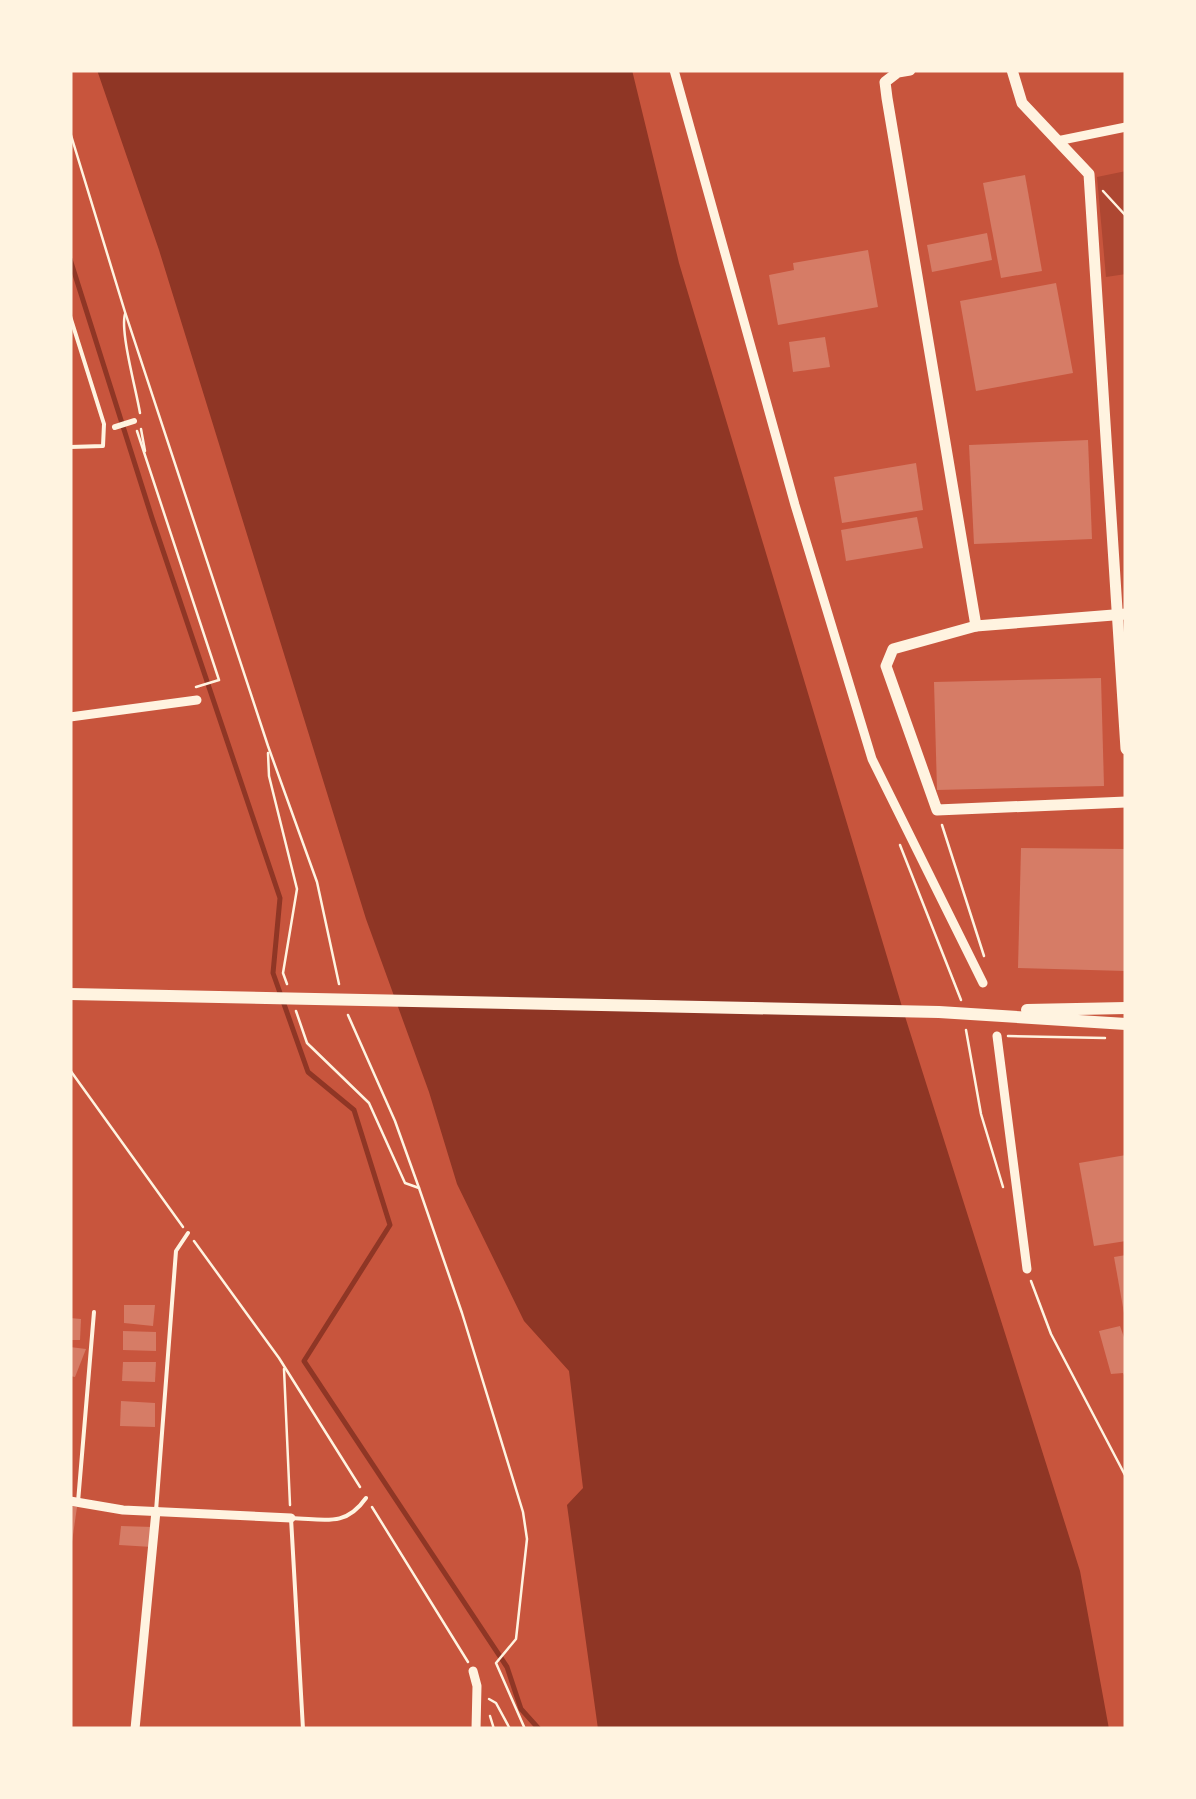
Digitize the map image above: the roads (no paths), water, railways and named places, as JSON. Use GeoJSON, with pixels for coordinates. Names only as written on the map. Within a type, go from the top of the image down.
{"type":"FeatureCollection","features":[{"type":"Feature","properties":{"kind":"main road"},"geometry":{"type":"LineString","coordinates":[[70,994],[939,1012],[1126,1008]]}},
{"type":"Feature","properties":{"kind":"main road"},"geometry":{"type":"LineString","coordinates":[[964,1012],[1126,1024]]}},
{"type":"Feature","properties":{"kind":"street"},"geometry":{"type":"LineString","coordinates":[[674,70],[795,505],[872,759],[983,984]]}},
{"type":"Feature","properties":{"kind":"street"},"geometry":{"type":"LineString","coordinates":[[910,70],[898,72],[885,82],[976,626]]}},
{"type":"Feature","properties":{"kind":"street"},"geometry":{"type":"LineString","coordinates":[[1012,70],[1022,104],[1088,174],[1122,614],[1126,749]]}},
{"type":"Feature","properties":{"kind":"street"},"geometry":{"type":"LineString","coordinates":[[1057,141],[1126,126]]}},
{"type":"Feature","properties":{"kind":"street"},"geometry":{"type":"LineString","coordinates":[[115,427],[137,419]]}},
{"type":"Feature","properties":{"kind":"street"},"geometry":{"type":"LineString","coordinates":[[1122,614],[976,626],[893,649],[886,666],[936,810],[1126,802]]}},
{"type":"Feature","properties":{"kind":"street"},"geometry":{"type":"LineString","coordinates":[[70,717],[197,700]]}},
{"type":"Feature","properties":{"kind":"street"},"geometry":{"type":"LineString","coordinates":[[996,1036],[1027,1270]]}},
{"type":"Feature","properties":{"kind":"street"},"geometry":{"type":"LineString","coordinates":[[74,1502],[156,1512],[290,1518]]}},
{"type":"Feature","properties":{"kind":"street"},"geometry":{"type":"LineString","coordinates":[[135,1729],[156,1512]]}},
{"type":"Feature","properties":{"kind":"street"},"geometry":{"type":"LineString","coordinates":[[473,1672],[478,1686],[476,1729]]}},
{"type":"Feature","properties":{"kind":"lane"},"geometry":{"type":"LineString","coordinates":[[70,316],[104,424],[103,446],[70,446]]}},
{"type":"Feature","properties":{"kind":"lane"},"geometry":{"type":"LineString","coordinates":[[156,1512],[176,1251],[188,1233]]}},
{"type":"Feature","properties":{"kind":"lane"},"geometry":{"type":"LineString","coordinates":[[74,1502],[94,1312]]}},
{"type":"Feature","properties":{"kind":"lane"},"geometry":{"type":"LineString","coordinates":[[303,1729],[290,1518],[346,1519],[356,1513],[366,1498]]}},
{"type":"Feature","properties":{"kind":"waterway"},"geometry":{"type":"LineString","coordinates":[[70,259],[280,898],[273,973],[308,1072],[354,1110],[390,1225],[304,1361],[507,1667],[521,1709],[539,1729]]}}]}
